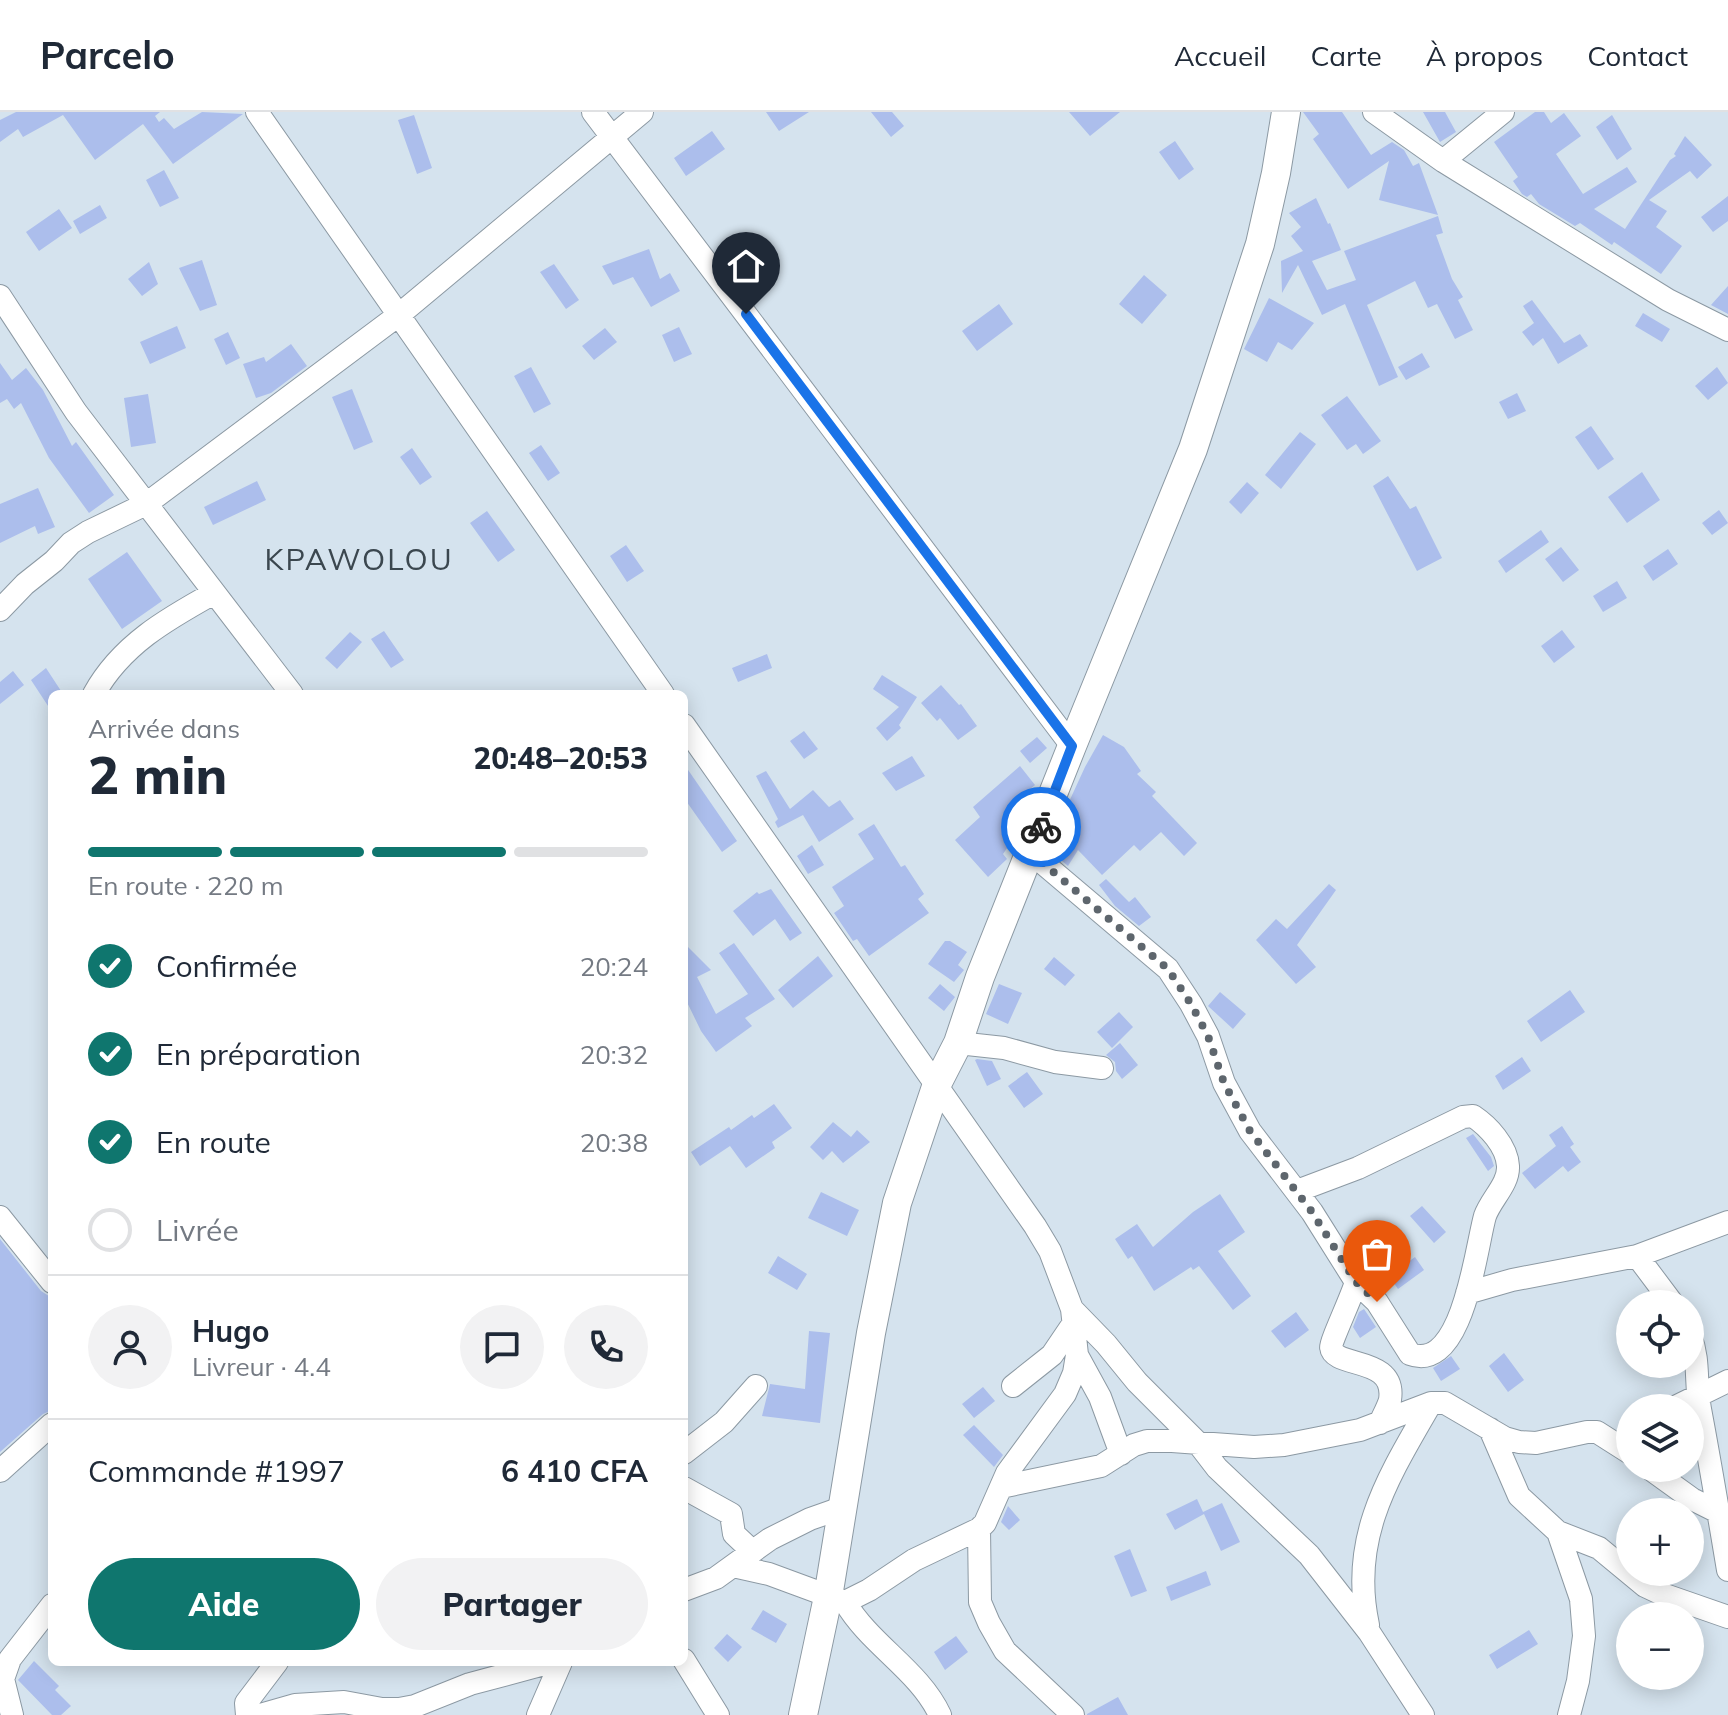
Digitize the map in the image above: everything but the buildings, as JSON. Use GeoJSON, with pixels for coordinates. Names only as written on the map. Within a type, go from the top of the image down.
{"type":"FeatureCollection","features":[{"type":"Feature","properties":{"kind":"street"},"geometry":{"type":"LineString","coordinates":[[257,112],[660,690]]}},
{"type":"Feature","properties":{"kind":"street"},"geometry":{"type":"LineString","coordinates":[[593,112],[1072,746]]}},
{"type":"Feature","properties":{"kind":"street"},"geometry":{"type":"LineString","coordinates":[[0,610],[71,543],[146,504],[400,314],[642,112]]}},
{"type":"Feature","properties":{"kind":"street"},"geometry":{"type":"LineString","coordinates":[[803,1715],[836,1600],[844,1507],[871,1333],[897,1203],[937,1084],[958,1043],[980,977],[1193,449],[1260,244],[1286,112]]}},
{"type":"Feature","properties":{"kind":"street"},"geometry":{"type":"LineString","coordinates":[[1374,112],[1443,161],[1668,300],[1728,330]]}},
{"type":"Feature","properties":{"kind":"street"},"geometry":{"type":"LineString","coordinates":[[1443,161],[1503,112]]}},
{"type":"Feature","properties":{"kind":"street"},"geometry":{"type":"LineString","coordinates":[[0,296],[53,380],[289,690]]}},
{"type":"Feature","properties":{"kind":"street"},"geometry":{"type":"LineString","coordinates":[[97,690],[125,652],[162,622],[214,593]]}},
{"type":"Feature","properties":{"kind":"street"},"geometry":{"type":"LineString","coordinates":[[688,731],[1035,1226],[1050,1251],[1073,1317],[1077,1355],[1074,1373],[1065,1394],[1007,1473],[985,1523],[979,1529],[836,1600]]}},
{"type":"Feature","properties":{"kind":"street"},"geometry":{"type":"LineString","coordinates":[[1031,853],[1168,969],[1208,1036],[1224,1083],[1250,1131],[1297,1191],[1356,1282],[1377,1302],[1410,1354],[1426,1357],[1442,1347],[1449,1339],[1467,1293],[1486,1215],[1507,1177],[1507,1160],[1485,1124],[1473,1116],[1463,1117],[1358,1168],[1297,1191]]}},
{"type":"Feature","properties":{"kind":"street"},"geometry":{"type":"LineString","coordinates":[[958,1043],[1004,1048],[1055,1062],[1102,1068]]}},
{"type":"Feature","properties":{"kind":"street"},"geometry":{"type":"LineString","coordinates":[[0,1217],[48,1277]]}},
{"type":"Feature","properties":{"kind":"street"},"geometry":{"type":"LineString","coordinates":[[1467,1293],[1512,1280],[1637,1256],[1728,1222]]}},
{"type":"Feature","properties":{"kind":"street"},"geometry":{"type":"LineString","coordinates":[[1637,1256],[1662,1290]]}},
{"type":"Feature","properties":{"kind":"street"},"geometry":{"type":"LineString","coordinates":[[1356,1282],[1330,1348],[1340,1359],[1366,1363],[1386,1381],[1390,1400],[1380,1423]]}},
{"type":"Feature","properties":{"kind":"street"},"geometry":{"type":"LineString","coordinates":[[1013,1386],[1052,1355],[1073,1317]]}},
{"type":"Feature","properties":{"kind":"street"},"geometry":{"type":"LineString","coordinates":[[1073,1317],[1106,1344],[1162,1410],[1197,1442],[1217,1468],[1309,1555],[1369,1632],[1423,1715]]}},
{"type":"Feature","properties":{"kind":"street"},"geometry":{"type":"LineString","coordinates":[[1077,1355],[1100,1397],[1121,1454]]}},
{"type":"Feature","properties":{"kind":"street"},"geometry":{"type":"LineString","coordinates":[[1700,1394],[1728,1381]]}},
{"type":"Feature","properties":{"kind":"street"},"geometry":{"type":"LineString","coordinates":[[688,1450],[724,1422],[756,1386]]}},
{"type":"Feature","properties":{"kind":"street"},"geometry":{"type":"LineString","coordinates":[[1369,1632],[1362,1580],[1371,1518],[1397,1462],[1431,1403]]}},
{"type":"Feature","properties":{"kind":"street"},"geometry":{"type":"LineString","coordinates":[[1001,1487],[1101,1466],[1147,1441],[1275,1446],[1322,1439],[1380,1423],[1431,1403],[1445,1403],[1505,1438],[1527,1443],[1587,1432],[1597,1432],[1616,1441]]}},
{"type":"Feature","properties":{"kind":"street"},"geometry":{"type":"LineString","coordinates":[[1704,1422],[1728,1570]]}},
{"type":"Feature","properties":{"kind":"street"},"geometry":{"type":"LineString","coordinates":[[0,1471],[48,1428]]}},
{"type":"Feature","properties":{"kind":"street"},"geometry":{"type":"LineString","coordinates":[[1490,1429],[1519,1496],[1558,1532],[1599,1548],[1645,1586],[1728,1617]]}},
{"type":"Feature","properties":{"kind":"street"},"geometry":{"type":"LineString","coordinates":[[1668,1482],[1718,1512]]}},
{"type":"Feature","properties":{"kind":"street"},"geometry":{"type":"LineString","coordinates":[[688,1490],[727,1511],[732,1518],[734,1534],[751,1550]]}},
{"type":"Feature","properties":{"kind":"street"},"geometry":{"type":"LineString","coordinates":[[688,1588],[716,1578],[751,1550],[810,1519],[844,1507]]}},
{"type":"Feature","properties":{"kind":"street"},"geometry":{"type":"LineString","coordinates":[[979,1529],[980,1602],[989,1623],[1005,1651],[1073,1715]]}},
{"type":"Feature","properties":{"kind":"street"},"geometry":{"type":"LineString","coordinates":[[1558,1532],[1585,1619],[1578,1681],[1569,1715]]}},
{"type":"Feature","properties":{"kind":"street"},"geometry":{"type":"LineString","coordinates":[[733,1566],[769,1574],[836,1600],[930,1694],[940,1715]]}},
{"type":"Feature","properties":{"kind":"street"},"geometry":{"type":"LineString","coordinates":[[12,1715],[3,1679],[10,1659],[48,1610]]}},
{"type":"Feature","properties":{"kind":"street"},"geometry":{"type":"LineString","coordinates":[[247,1715],[246,1703],[274,1666]]}},
{"type":"Feature","properties":{"kind":"street"},"geometry":{"type":"LineString","coordinates":[[260,1715],[295,1705],[344,1702],[399,1709],[415,1706],[470,1684],[537,1666]]}},
{"type":"Feature","properties":{"kind":"street"},"geometry":{"type":"LineString","coordinates":[[538,1715],[559,1666]]}},
{"type":"Feature","properties":{"kind":"street"},"geometry":{"type":"LineString","coordinates":[[688,1666],[718,1715]]}},
{"type":"Feature","properties":{"kind":"way so far"},"geometry":{"type":"LineString","coordinates":[[1041,827],[1031,853],[1168,969],[1208,1036],[1224,1083],[1250,1131],[1312,1212],[1356,1282],[1377,1302]]}},
{"type":"Feature","properties":{"kind":"district","name":"KPAWOLOU"},"geometry":{"type":"Point","coordinates":[359,560]}},
{"type":"Feature","properties":{"kind":"route"},"geometry":{"type":"LineString","coordinates":[[746,314],[1072,746],[1041,827]]}}]}
